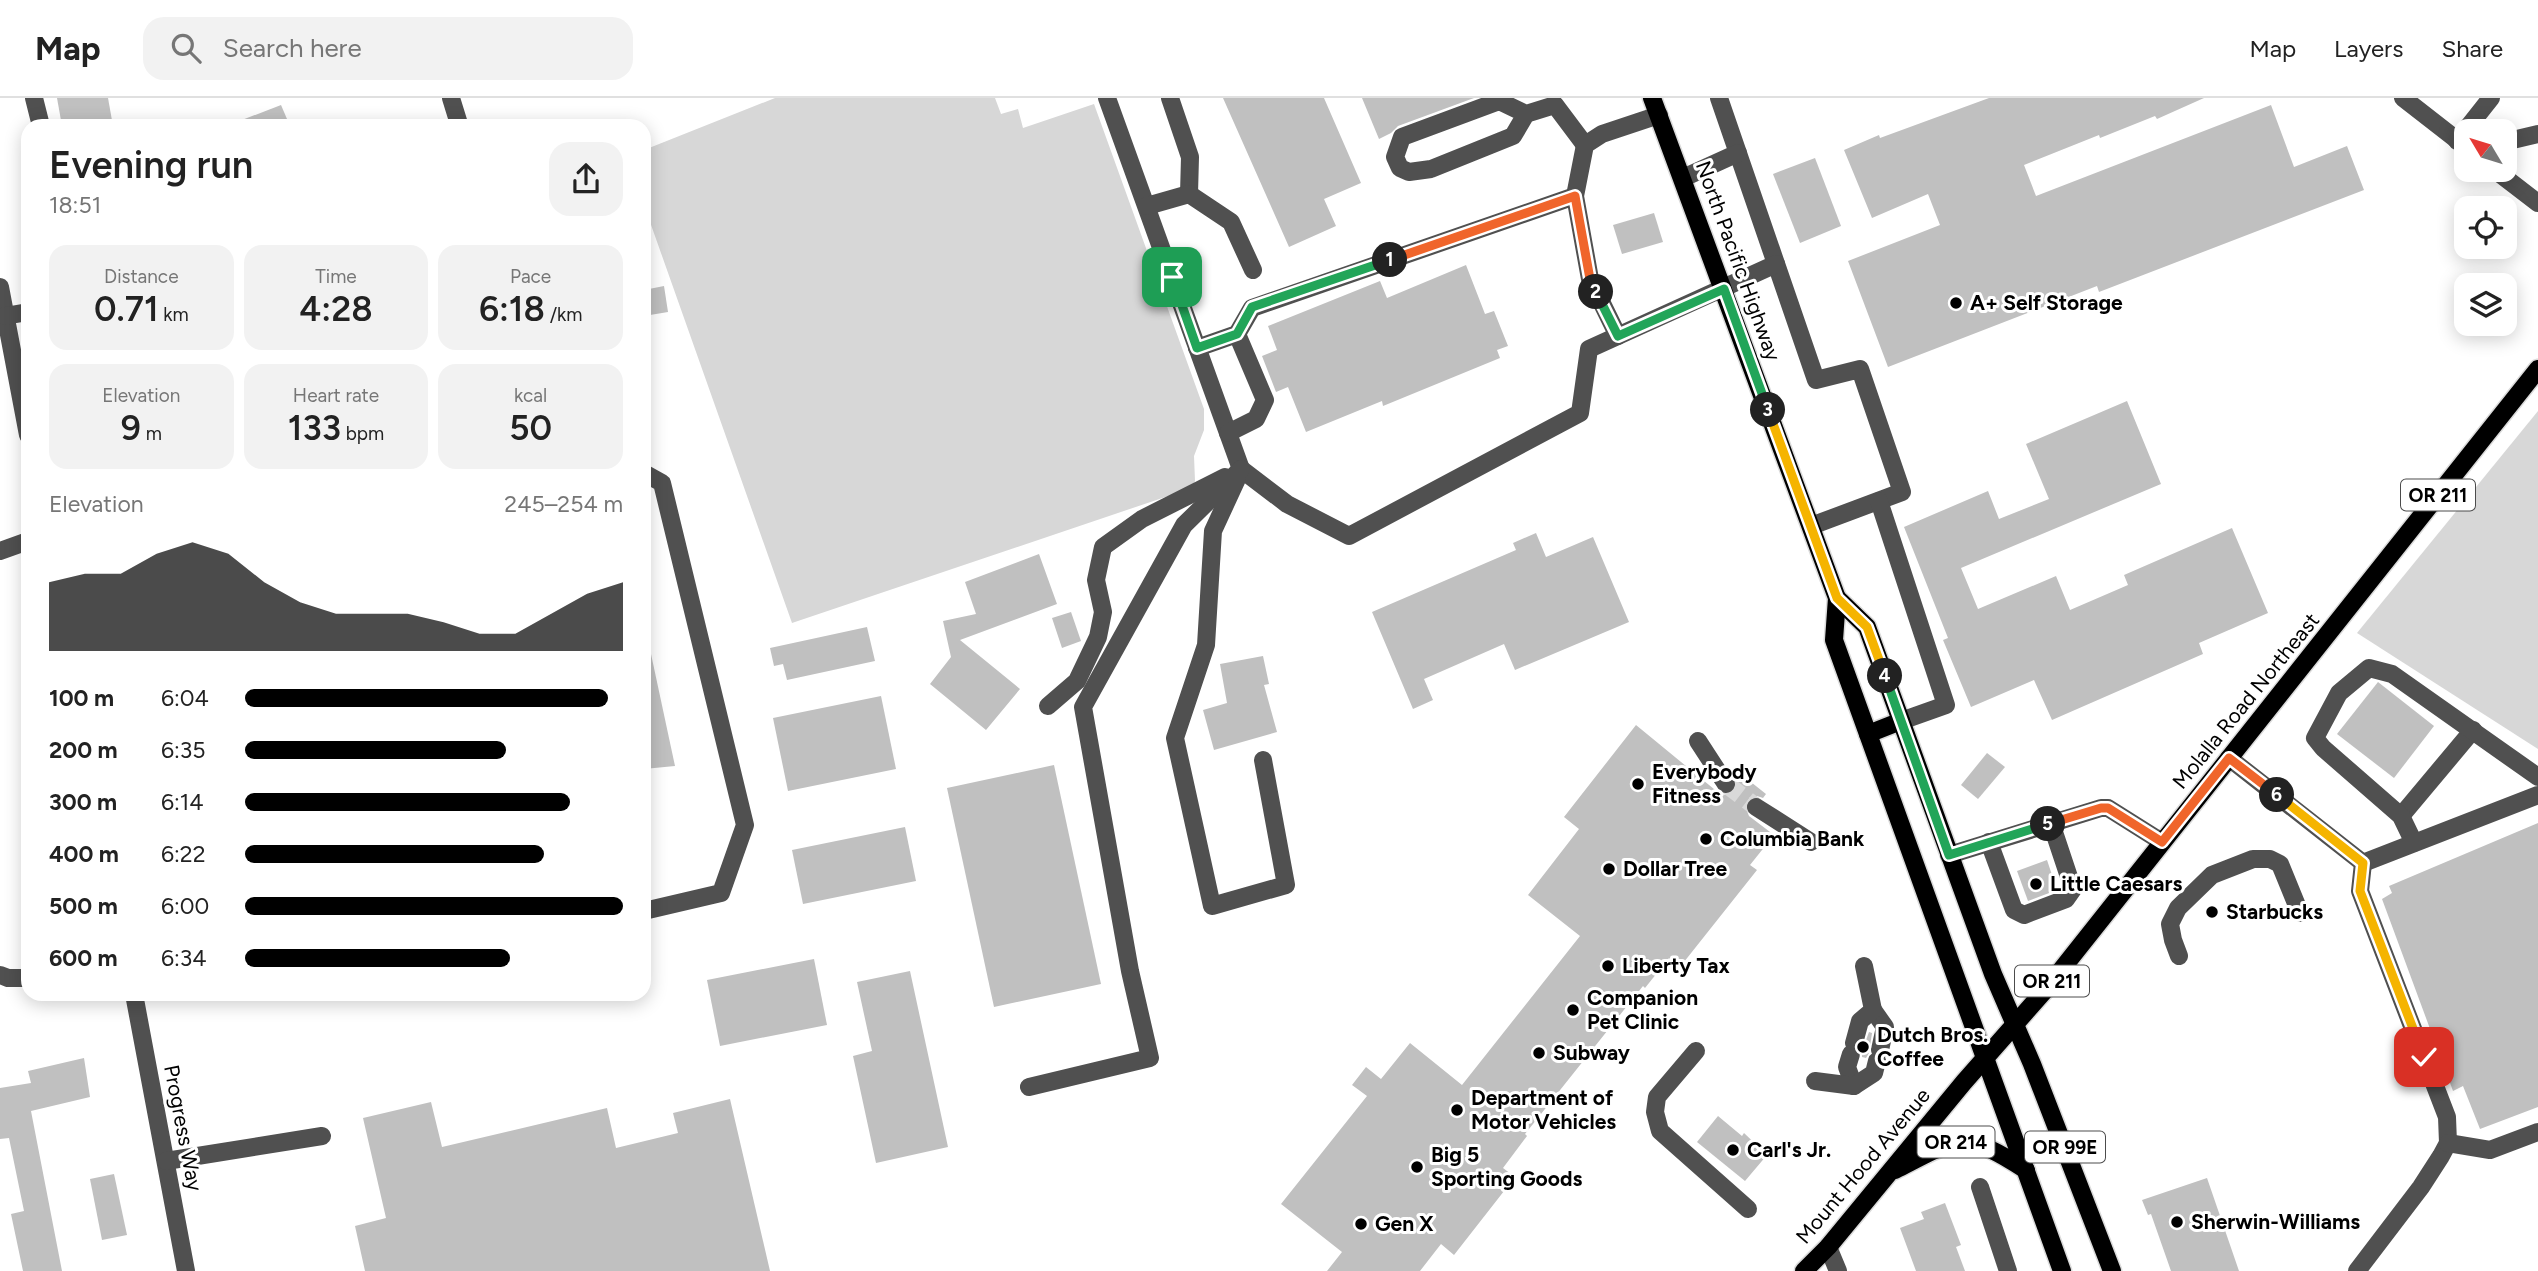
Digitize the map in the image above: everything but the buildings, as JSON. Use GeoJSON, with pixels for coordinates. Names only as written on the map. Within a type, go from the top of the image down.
{"type":"FeatureCollection","features":[{"type":"Feature","properties":{"kind":"main road","name":"North Pacific Highway"},"geometry":{"type":"LineString","coordinates":[[1656,106],[1837,598],[1834,640],[2062,1271]]}},
{"type":"Feature","properties":{"kind":"main road","name":"Molalla Road Northeast"},"geometry":{"type":"LineString","coordinates":[[1985,1059],[2046,989],[2538,369]]}},
{"type":"Feature","properties":{"kind":"main road","name":"North Pacific Highway"},"geometry":{"type":"LineString","coordinates":[[1837,598],[1867,627],[1993,974],[2112,1271]]}},
{"type":"Feature","properties":{"kind":"main road"},"geometry":{"type":"LineString","coordinates":[[1868,734],[1901,721]]}},
{"type":"Feature","properties":{"kind":"main road","name":"Mount Hood Avenue"},"geometry":{"type":"LineString","coordinates":[[1804,1271],[1828,1247],[1985,1059]]}},
{"type":"Feature","properties":{"kind":"main road","name":"OR 214"},"geometry":{"type":"LineString","coordinates":[[1886,1175],[1939,1148],[1964,1141],[1993,1150],[2026,1170]]}},
{"type":"Feature","properties":{"kind":"street"},"geometry":{"type":"LineString","coordinates":[[34,98],[39,119]]}},
{"type":"Feature","properties":{"kind":"street"},"geometry":{"type":"LineString","coordinates":[[451,98],[457,119]]}},
{"type":"Feature","properties":{"kind":"street"},"geometry":{"type":"LineString","coordinates":[[1107,98],[1241,469],[1287,504],[1349,536],[1580,414],[1589,349],[1776,264]]}},
{"type":"Feature","properties":{"kind":"street"},"geometry":{"type":"LineString","coordinates":[[1170,98],[1190,157],[1189,194]]}},
{"type":"Feature","properties":{"kind":"street"},"geometry":{"type":"LineString","coordinates":[[1719,98],[1816,380],[1860,369],[1902,492],[1811,526]]}},
{"type":"Feature","properties":{"kind":"street"},"geometry":{"type":"LineString","coordinates":[[2403,98],[2454,138]]}},
{"type":"Feature","properties":{"kind":"street"},"geometry":{"type":"LineString","coordinates":[[2477,119],[2491,98]]}},
{"type":"Feature","properties":{"kind":"street"},"geometry":{"type":"LineString","coordinates":[[1523,106],[1513,136],[1431,169],[1409,172],[1400,168],[1395,157],[1402,136],[1499,101],[1523,106],[1556,101],[1585,145],[1575,196],[1590,279],[1618,336]]}},
{"type":"Feature","properties":{"kind":"street"},"geometry":{"type":"LineString","coordinates":[[1585,145],[1656,106]]}},
{"type":"Feature","properties":{"kind":"street"},"geometry":{"type":"LineString","coordinates":[[2517,139],[2538,134]]}},
{"type":"Feature","properties":{"kind":"street"},"geometry":{"type":"LineString","coordinates":[[1683,178],[1738,153]]}},
{"type":"Feature","properties":{"kind":"street"},"geometry":{"type":"LineString","coordinates":[[2511,182],[2538,203]]}},
{"type":"Feature","properties":{"kind":"street"},"geometry":{"type":"LineString","coordinates":[[1147,206],[1189,194],[1231,222],[1253,270]]}},
{"type":"Feature","properties":{"kind":"street"},"geometry":{"type":"LineString","coordinates":[[1197,348],[1237,334],[1252,307],[1575,196]]}},
{"type":"Feature","properties":{"kind":"street"},"geometry":{"type":"LineString","coordinates":[[0,286],[21,399]]}},
{"type":"Feature","properties":{"kind":"street"},"geometry":{"type":"LineString","coordinates":[[5,316],[21,313]]}},
{"type":"Feature","properties":{"kind":"street"},"geometry":{"type":"LineString","coordinates":[[1228,433],[1256,419],[1265,400],[1237,334]]}},
{"type":"Feature","properties":{"kind":"street"},"geometry":{"type":"LineString","coordinates":[[1048,706],[1077,681],[1098,637],[1103,612],[1096,580],[1103,547],[1142,519],[1241,469]]}},
{"type":"Feature","properties":{"kind":"street"},"geometry":{"type":"LineString","coordinates":[[1241,469],[1213,531],[1206,645],[1174,738],[1212,906],[1286,885],[1263,760]]}},
{"type":"Feature","properties":{"kind":"street"},"geometry":{"type":"LineString","coordinates":[[1029,1087],[1150,1058],[1130,971],[1083,708],[1184,525],[1241,469]]}},
{"type":"Feature","properties":{"kind":"street"},"geometry":{"type":"LineString","coordinates":[[651,476],[662,482],[745,825],[721,894],[651,910]]}},
{"type":"Feature","properties":{"kind":"street"},"geometry":{"type":"LineString","coordinates":[[1879,501],[1946,705],[1901,721]]}},
{"type":"Feature","properties":{"kind":"street"},"geometry":{"type":"LineString","coordinates":[[0,551],[21,544]]}},
{"type":"Feature","properties":{"kind":"street"},"geometry":{"type":"LineString","coordinates":[[2414,843],[2401,816],[2315,738],[2339,693],[2369,668],[2392,674],[2538,776]]}},
{"type":"Feature","properties":{"kind":"street"},"geometry":{"type":"LineString","coordinates":[[2401,816],[2473,730]]}},
{"type":"Feature","properties":{"kind":"street"},"geometry":{"type":"LineString","coordinates":[[1698,741],[1726,784]]}},
{"type":"Feature","properties":{"kind":"street"},"geometry":{"type":"LineString","coordinates":[[2229,758],[2363,863]]}},
{"type":"Feature","properties":{"kind":"street"},"geometry":{"type":"LineString","coordinates":[[2363,863],[2538,795]]}},
{"type":"Feature","properties":{"kind":"street"},"geometry":{"type":"LineString","coordinates":[[1756,807],[1811,842]]}},
{"type":"Feature","properties":{"kind":"street"},"geometry":{"type":"LineString","coordinates":[[1949,855],[2101,808],[2108,808],[2162,842]]}},
{"type":"Feature","properties":{"kind":"street"},"geometry":{"type":"LineString","coordinates":[[1989,842],[2014,910],[2019,915],[2024,915],[2066,899],[2073,889],[2051,823]]}},
{"type":"Feature","properties":{"kind":"street"},"geometry":{"type":"LineString","coordinates":[[2179,956],[2170,924],[2178,908],[2212,875],[2253,859],[2270,859],[2280,864],[2300,913]]}},
{"type":"Feature","properties":{"kind":"street"},"geometry":{"type":"LineString","coordinates":[[2357,1271],[2421,1187],[2448,1143],[2447,1117],[2360,891],[2363,863]]}},
{"type":"Feature","properties":{"kind":"street"},"geometry":{"type":"LineString","coordinates":[[1815,1081],[1854,1086],[1874,1073],[1885,1027],[1873,1010],[1864,966]]}},
{"type":"Feature","properties":{"kind":"street"},"geometry":{"type":"LineString","coordinates":[[0,975],[21,978]]}},
{"type":"Feature","properties":{"kind":"street","name":"Progress Way"},"geometry":{"type":"LineString","coordinates":[[135,1001],[186,1271]]}},
{"type":"Feature","properties":{"kind":"street"},"geometry":{"type":"LineString","coordinates":[[1854,1086],[1847,1067],[1860,1021],[1873,1010]]}},
{"type":"Feature","properties":{"kind":"street"},"geometry":{"type":"LineString","coordinates":[[1696,1051],[1657,1097],[1655,1112],[1660,1131],[1748,1209]]}},
{"type":"Feature","properties":{"kind":"street"},"geometry":{"type":"LineString","coordinates":[[2448,1143],[2490,1150],[2538,1132]]}},
{"type":"Feature","properties":{"kind":"street"},"geometry":{"type":"LineString","coordinates":[[166,1161],[322,1136]]}},
{"type":"Feature","properties":{"kind":"street"},"geometry":{"type":"LineString","coordinates":[[1980,1187],[2008,1271]]}},
{"type":"Feature","properties":{"kind":"street"},"geometry":{"type":"LineString","coordinates":[[1828,1247],[1838,1271]]}},
{"type":"Feature","properties":{"kind":"shaded area"},"geometry":{"type":"Polygon","coordinates":[[[775,98],[995,98],[1001,114],[1018,109],[1023,128],[1094,104],[1204,409],[1204,430],[1194,456],[1195,481],[1192,488],[792,623],[651,225],[651,147],[775,98]]]}},
{"type":"Feature","properties":{"kind":"shaded area"},"geometry":{"type":"Polygon","coordinates":[[[2538,411],[2538,749],[2357,633],[2538,411]]]}},
{"type":"Feature","properties":{"kind":"tunnel"},"geometry":{"type":"LineString","coordinates":[[1726,784],[1756,807]]}},
{"type":"Feature","properties":{"kind":"place","name":"A+ Self Storage"},"geometry":{"type":"Point","coordinates":[1956,303]}},
{"type":"Feature","properties":{"kind":"place","name":"Everybody Fitness"},"geometry":{"type":"Point","coordinates":[1638,784]}},
{"type":"Feature","properties":{"kind":"place","name":"Columbia Bank"},"geometry":{"type":"Point","coordinates":[1706,839]}},
{"type":"Feature","properties":{"kind":"place","name":"Dollar Tree"},"geometry":{"type":"Point","coordinates":[1609,869]}},
{"type":"Feature","properties":{"kind":"place","name":"Little Caesars"},"geometry":{"type":"Point","coordinates":[2036,884]}},
{"type":"Feature","properties":{"kind":"place","name":"Starbucks"},"geometry":{"type":"Point","coordinates":[2212,912]}},
{"type":"Feature","properties":{"kind":"place","name":"Liberty Tax"},"geometry":{"type":"Point","coordinates":[1608,966]}},
{"type":"Feature","properties":{"kind":"place","name":"Companion Pet Clinic"},"geometry":{"type":"Point","coordinates":[1573,1010]}},
{"type":"Feature","properties":{"kind":"place","name":"Dutch Bros. Coffee"},"geometry":{"type":"Point","coordinates":[1863,1047]}},
{"type":"Feature","properties":{"kind":"place","name":"Subway"},"geometry":{"type":"Point","coordinates":[1539,1053]}},
{"type":"Feature","properties":{"kind":"place","name":"Department of Motor Vehicles"},"geometry":{"type":"Point","coordinates":[1457,1110]}},
{"type":"Feature","properties":{"kind":"place","name":"Carl's Jr."},"geometry":{"type":"Point","coordinates":[1733,1150]}},
{"type":"Feature","properties":{"kind":"place","name":"Big 5 Sporting Goods"},"geometry":{"type":"Point","coordinates":[1417,1167]}},
{"type":"Feature","properties":{"kind":"place","name":"Sherwin-Williams"},"geometry":{"type":"Point","coordinates":[2177,1222]}},
{"type":"Feature","properties":{"kind":"place","name":"Gen X"},"geometry":{"type":"Point","coordinates":[1361,1224]}},
{"type":"Feature","properties":{"kind":"route"},"geometry":{"type":"LineString","coordinates":[[1172,277],[1197,348],[1237,334],[1252,307],[1575,196],[1590,279],[1618,336],[1724,289],[1837,598],[1867,627],[1949,855],[2101,808],[2108,808],[2162,842],[2229,758],[2363,863],[2360,891],[2424,1057]]}}]}
